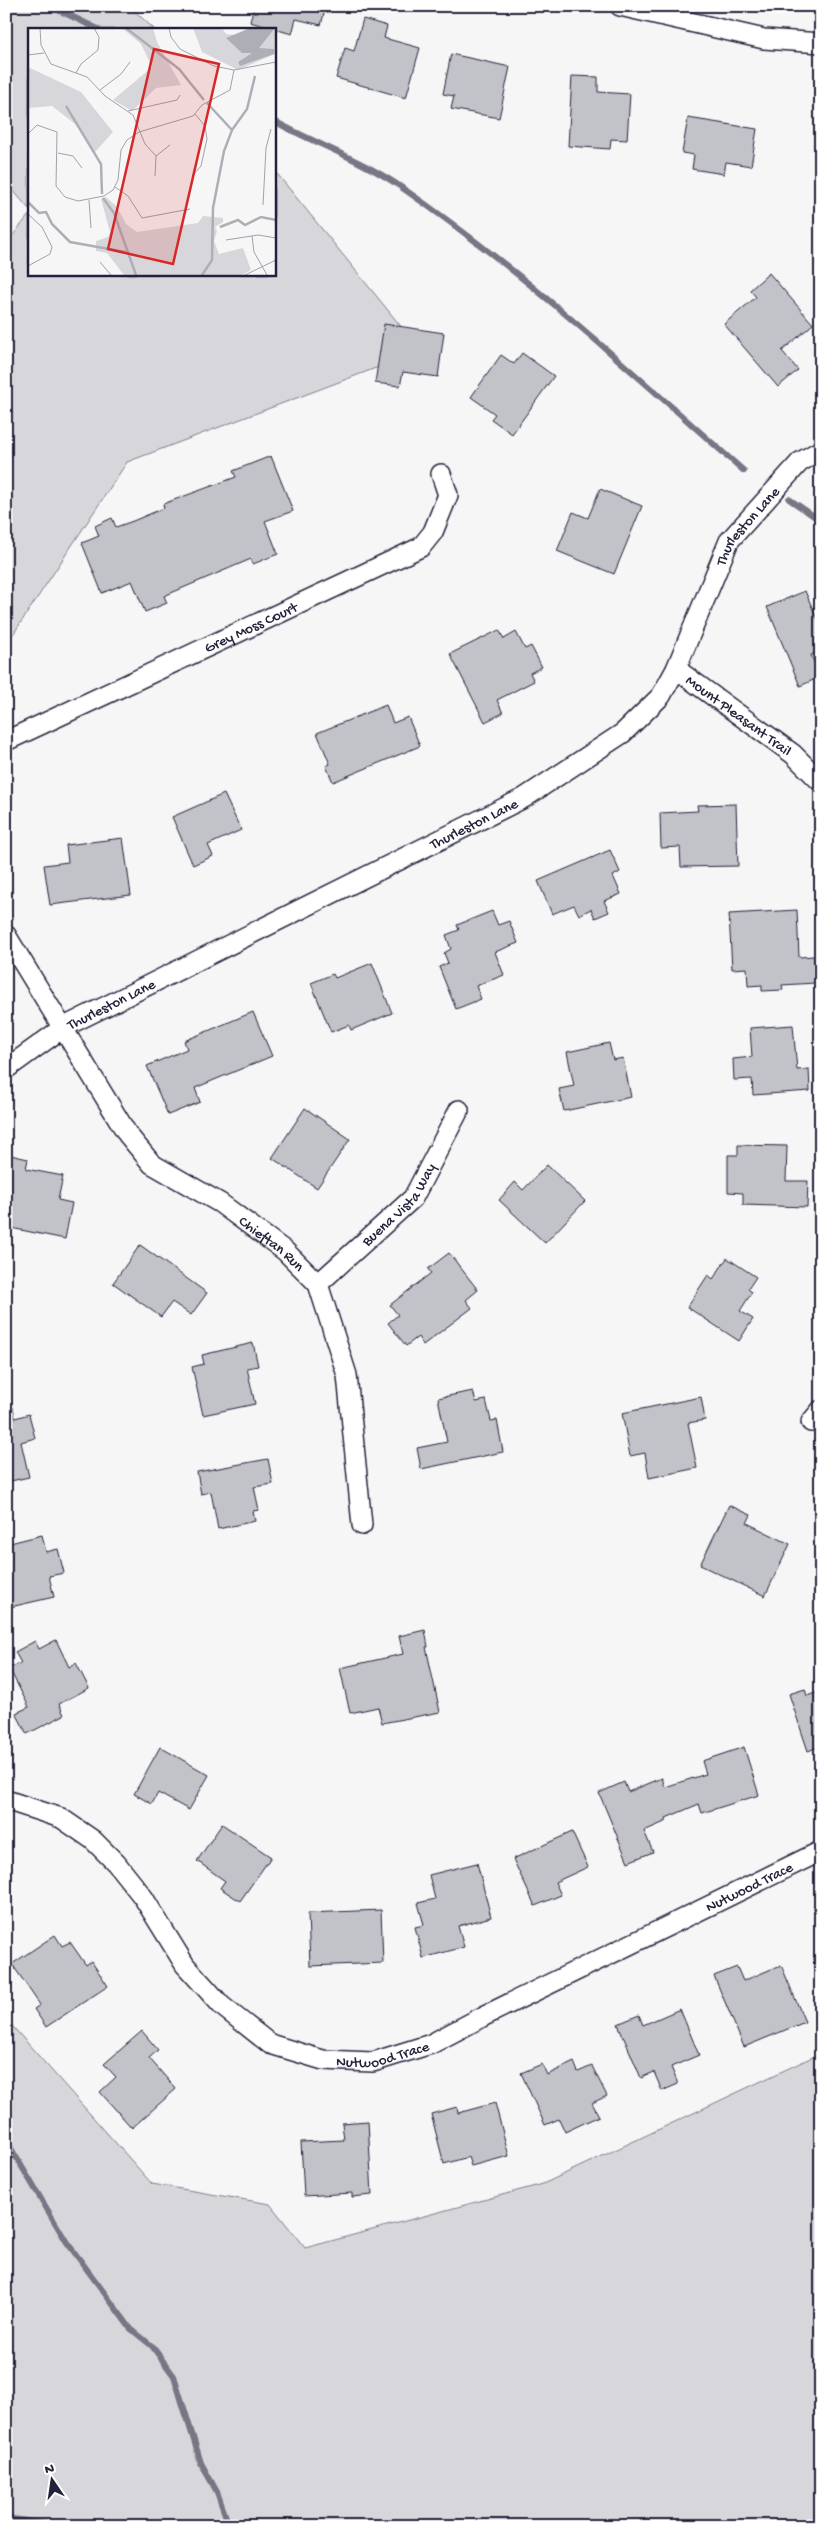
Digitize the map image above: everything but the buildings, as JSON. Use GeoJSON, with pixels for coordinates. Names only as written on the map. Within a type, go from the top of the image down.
{"type":"FeatureCollection","features":[{"type":"Feature","properties":{"kind":"street"},"geometry":{"type":"LineString","coordinates":[[620,6],[764,40],[821,42]]}},
{"type":"Feature","properties":{"kind":"street","name":"Thurleston Lane"},"geometry":{"type":"LineString","coordinates":[[6,1069],[64,1027],[524,798],[623,733],[661,696],[676,669],[728,541],[800,462],[821,450]]}},
{"type":"Feature","properties":{"kind":"street","name":"Grey Moss Court"},"geometry":{"type":"LineString","coordinates":[[6,742],[421,547],[433,532],[448,496],[442,474]]}},
{"type":"Feature","properties":{"kind":"street","name":"Mount Pleasant Trail"},"geometry":{"type":"LineString","coordinates":[[676,669],[794,754],[821,782]]}},
{"type":"Feature","properties":{"kind":"street","name":"Chieftan Run"},"geometry":{"type":"LineString","coordinates":[[6,934],[64,1027],[128,1136],[152,1164],[220,1203],[285,1251],[318,1284],[347,1375],[362,1525]]}},
{"type":"Feature","properties":{"kind":"street","name":"Buena Vista Way"},"geometry":{"type":"LineString","coordinates":[[318,1284],[413,1198],[459,1110]]}},
{"type":"Feature","properties":{"kind":"street","name":"Nutwood Trace"},"geometry":{"type":"LineString","coordinates":[[6,1800],[61,1818],[93,1840],[116,1863],[143,1897],[185,1965],[222,2006],[270,2044],[323,2060],[372,2062],[431,2044],[484,2016],[821,1851]]}},
{"type":"Feature","properties":{"kind":"shaded area"},"geometry":{"type":"Polygon","coordinates":[[[6,6],[129,6],[153,28],[28,28],[28,208],[6,182],[6,6]]]}},
{"type":"Feature","properties":{"kind":"shaded area"},"geometry":{"type":"Polygon","coordinates":[[[275,171],[421,351],[127,462],[6,645],[6,244],[28,216],[28,275],[275,275],[275,171]]]}},
{"type":"Feature","properties":{"kind":"shaded area"},"geometry":{"type":"Polygon","coordinates":[[[6,2019],[152,2184],[270,2204],[305,2248],[543,2184],[821,2053],[821,2526],[6,2526],[6,2019]]]}},
{"type":"Feature","properties":{"kind":"waterway"},"geometry":{"type":"LineString","coordinates":[[50,6],[96,28]]}},
{"type":"Feature","properties":{"kind":"waterway"},"geometry":{"type":"LineString","coordinates":[[275,122],[386,177],[446,219],[577,324],[744,471]]}},
{"type":"Feature","properties":{"kind":"waterway"},"geometry":{"type":"LineString","coordinates":[[789,499],[821,521]]}},
{"type":"Feature","properties":{"kind":"waterway"},"geometry":{"type":"LineString","coordinates":[[6,2140],[66,2241],[131,2329],[152,2346],[174,2376],[201,2463],[217,2492],[231,2526]]}},
{"type":"Feature","properties":{"kind":"waterway"},"geometry":{"type":"LineString","coordinates":[[6,2518],[60,2526]]}},
{"type":"Feature","properties":{"kind":"waterway"},"geometry":{"type":"LineString","coordinates":[[206,2526],[227,2520]]}}]}
